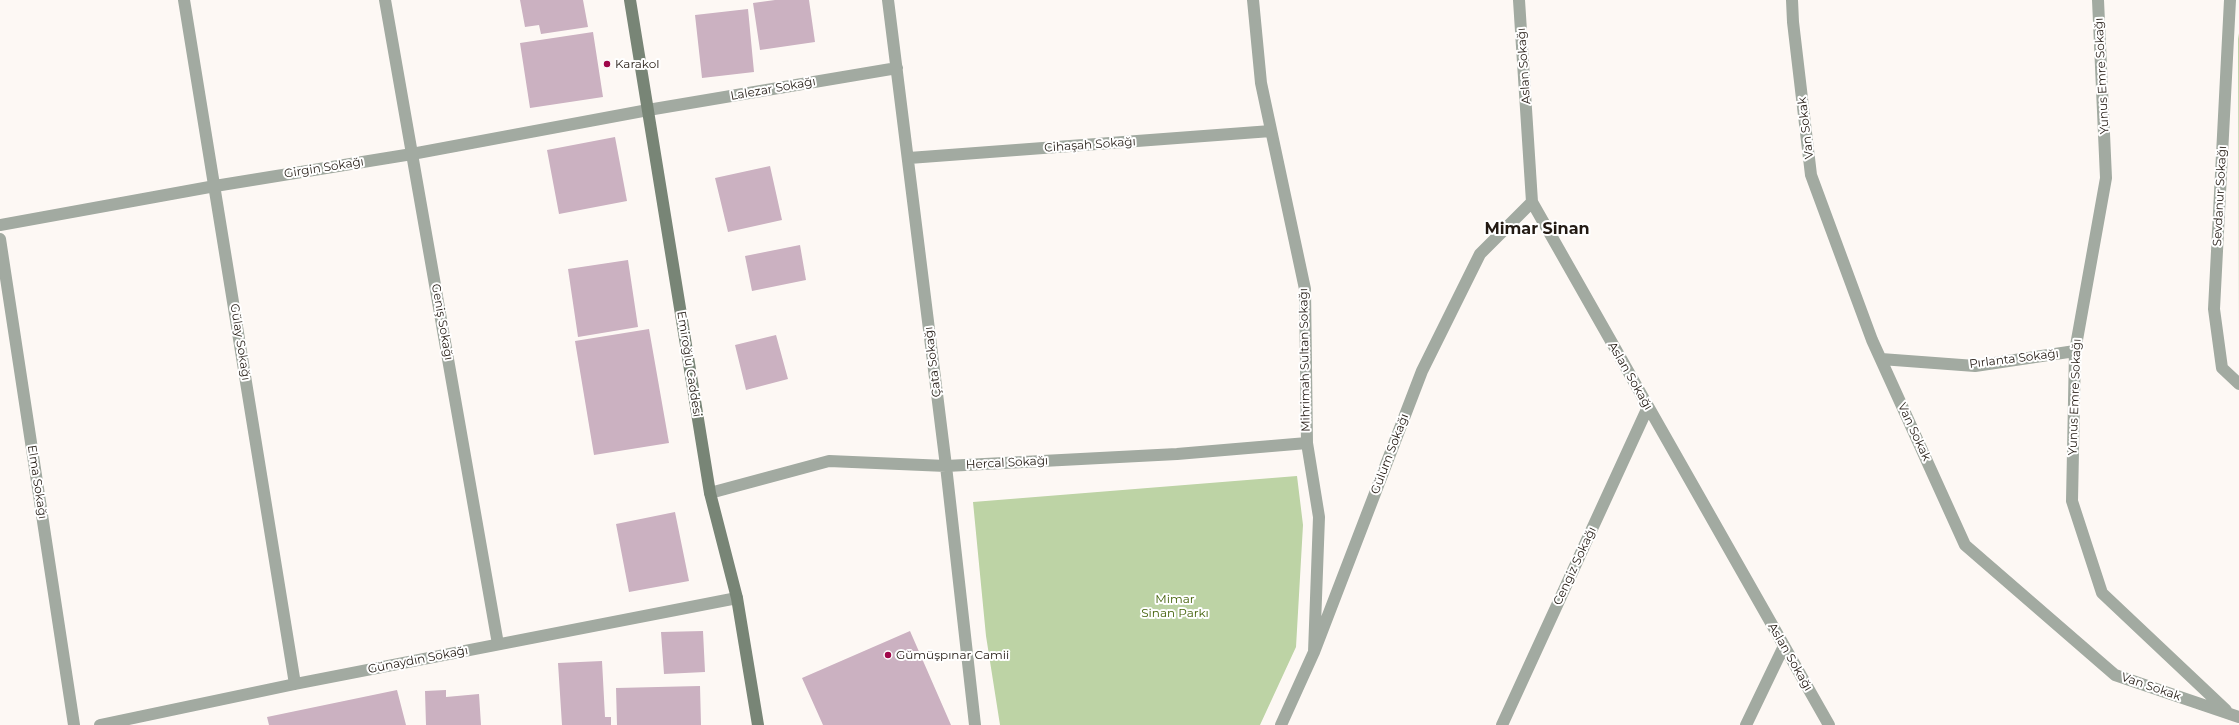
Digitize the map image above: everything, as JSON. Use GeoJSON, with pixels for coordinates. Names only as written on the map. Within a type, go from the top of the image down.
{"type":"FeatureCollection","features":[{"type":"Feature","properties":{"kind":"street","name":"Gülay Sokağı"},"geometry":{"type":"LineString","coordinates":[[184,0],[295,684]]}},
{"type":"Feature","properties":{"kind":"street","name":"Geniş Sokağı"},"geometry":{"type":"LineString","coordinates":[[385,0],[498,644]]}},
{"type":"Feature","properties":{"kind":"street","name":"Emiroğlu Caddesi"},"geometry":{"type":"LineString","coordinates":[[630,0],[710,493],[737,598],[758,725]]}},
{"type":"Feature","properties":{"kind":"street","name":"Çata Sokağı"},"geometry":{"type":"LineString","coordinates":[[888,0],[909,158],[946,466],[974,725]]}},
{"type":"Feature","properties":{"kind":"street","name":"Mihrimah Sultan Sokağı"},"geometry":{"type":"LineString","coordinates":[[1253,0],[1261,83],[1305,289],[1307,443],[1319,517],[1314,652]]}},
{"type":"Feature","properties":{"kind":"street","name":"Aslan Sokağı"},"geometry":{"type":"LineString","coordinates":[[1519,0],[1532,202],[1829,725]]}},
{"type":"Feature","properties":{"kind":"street","name":"Van Sokak"},"geometry":{"type":"LineString","coordinates":[[1792,0],[1793,22],[1811,175],[1881,359],[1965,545],[2114,675],[2234,715]]}},
{"type":"Feature","properties":{"kind":"street","name":"Yunus Emre Sokağı"},"geometry":{"type":"LineString","coordinates":[[2098,0],[2106,178],[2075,351],[2072,501],[2102,593],[2234,715]]}},
{"type":"Feature","properties":{"kind":"street","name":"Sevdanur Sokağı"},"geometry":{"type":"LineString","coordinates":[[2230,0],[2214,309],[2222,368],[2239,384]]}},
{"type":"Feature","properties":{"kind":"street","name":"Lalezar Sokağı"},"geometry":{"type":"LineString","coordinates":[[648,110],[897,68]]}},
{"type":"Feature","properties":{"kind":"street","name":"Girgin Sokağı"},"geometry":{"type":"LineString","coordinates":[[0,225],[215,186],[412,154],[648,110]]}},
{"type":"Feature","properties":{"kind":"street","name":"Cihaşah Sokağı"},"geometry":{"type":"LineString","coordinates":[[909,158],[1271,131]]}},
{"type":"Feature","properties":{"kind":"street","name":"Gülüm Sokağı"},"geometry":{"type":"LineString","coordinates":[[1281,725],[1314,652],[1422,371],[1480,254],[1532,202]]}},
{"type":"Feature","properties":{"kind":"street","name":"Elma Sokağı"},"geometry":{"type":"LineString","coordinates":[[0,239],[74,725]]}},
{"type":"Feature","properties":{"kind":"street","name":"Pırlanta Sokağı"},"geometry":{"type":"LineString","coordinates":[[1881,359],[1974,366],[2075,351]]}},
{"type":"Feature","properties":{"kind":"street","name":"Cengiz Sokağı"},"geometry":{"type":"LineString","coordinates":[[1502,725],[1648,407]]}},
{"type":"Feature","properties":{"kind":"street","name":"Hercal Sokağı"},"geometry":{"type":"LineString","coordinates":[[710,493],[829,461],[946,466],[1177,454],[1307,443]]}},
{"type":"Feature","properties":{"kind":"street","name":"Günaydın Sokağı"},"geometry":{"type":"LineString","coordinates":[[100,725],[295,684],[737,598]]}},
{"type":"Feature","properties":{"kind":"street"},"geometry":{"type":"LineString","coordinates":[[1746,725],[1784,646]]}},
{"type":"Feature","properties":{"kind":"green space"},"geometry":{"type":"Polygon","coordinates":[[[2239,33],[2239,337],[2238,39],[2239,33]]]}},
{"type":"Feature","properties":{"kind":"green space","name":"Mimar Sinan Parkı"},"geometry":{"type":"Polygon","coordinates":[[[1297,476],[1303,525],[1296,647],[1260,725],[1000,725],[986,636],[973,502],[1297,476]]]}},
{"type":"Feature","properties":{"kind":"building"},"geometry":{"type":"Polygon","coordinates":[[[520,0],[583,0],[588,27],[541,34],[539,25],[525,27],[520,0]]]}},
{"type":"Feature","properties":{"kind":"building"},"geometry":{"type":"Polygon","coordinates":[[[775,0],[809,0],[815,42],[760,50],[753,3],[775,0]]]}},
{"type":"Feature","properties":{"kind":"building"},"geometry":{"type":"Polygon","coordinates":[[[748,9],[754,72],[702,78],[695,15],[748,9]]]}},
{"type":"Feature","properties":{"kind":"building"},"geometry":{"type":"Polygon","coordinates":[[[593,32],[603,97],[530,108],[520,43],[593,32]]]}},
{"type":"Feature","properties":{"kind":"building"},"geometry":{"type":"Polygon","coordinates":[[[615,137],[627,201],[559,214],[547,150],[615,137]]]}},
{"type":"Feature","properties":{"kind":"building"},"geometry":{"type":"Polygon","coordinates":[[[770,166],[782,220],[728,232],[715,178],[770,166]]]}},
{"type":"Feature","properties":{"kind":"building"},"geometry":{"type":"Polygon","coordinates":[[[800,245],[806,280],[752,291],[745,256],[800,245]]]}},
{"type":"Feature","properties":{"kind":"building"},"geometry":{"type":"Polygon","coordinates":[[[628,260],[638,327],[578,337],[568,269],[628,260]]]}},
{"type":"Feature","properties":{"kind":"building"},"geometry":{"type":"Polygon","coordinates":[[[649,329],[669,443],[594,455],[575,341],[649,329]]]}},
{"type":"Feature","properties":{"kind":"building"},"geometry":{"type":"Polygon","coordinates":[[[776,335],[788,379],[746,390],[735,345],[776,335]]]}},
{"type":"Feature","properties":{"kind":"building"},"geometry":{"type":"Polygon","coordinates":[[[675,512],[689,581],[629,592],[616,524],[675,512]]]}},
{"type":"Feature","properties":{"kind":"building"},"geometry":{"type":"Polygon","coordinates":[[[703,631],[705,672],[664,674],[661,632],[703,631]]]}},
{"type":"Feature","properties":{"kind":"building","name":"Gümüşpınar Camii"},"geometry":{"type":"Polygon","coordinates":[[[910,631],[951,725],[823,725],[802,678],[910,631]]]}},
{"type":"Feature","properties":{"kind":"building"},"geometry":{"type":"Polygon","coordinates":[[[602,661],[605,717],[611,717],[611,725],[562,725],[558,663],[602,661]]]}},
{"type":"Feature","properties":{"kind":"building"},"geometry":{"type":"Polygon","coordinates":[[[700,686],[701,725],[617,725],[616,688],[700,686]]]}},
{"type":"Feature","properties":{"kind":"building"},"geometry":{"type":"Polygon","coordinates":[[[397,690],[406,725],[269,725],[267,717],[397,690]]]}},
{"type":"Feature","properties":{"kind":"building"},"geometry":{"type":"Polygon","coordinates":[[[446,690],[446,697],[479,694],[481,725],[426,725],[425,691],[446,690]]]}},
{"type":"Feature","properties":{"kind":"place","name":"Karakol"},"geometry":{"type":"Point","coordinates":[607,64]}},
{"type":"Feature","properties":{"kind":"place","name":"Gümüşpınar Camii"},"geometry":{"type":"Point","coordinates":[888,655]}},
{"type":"Feature","properties":{"kind":"district","name":"Mimar Sinan"},"geometry":{"type":"Point","coordinates":[1537,229]}}]}
